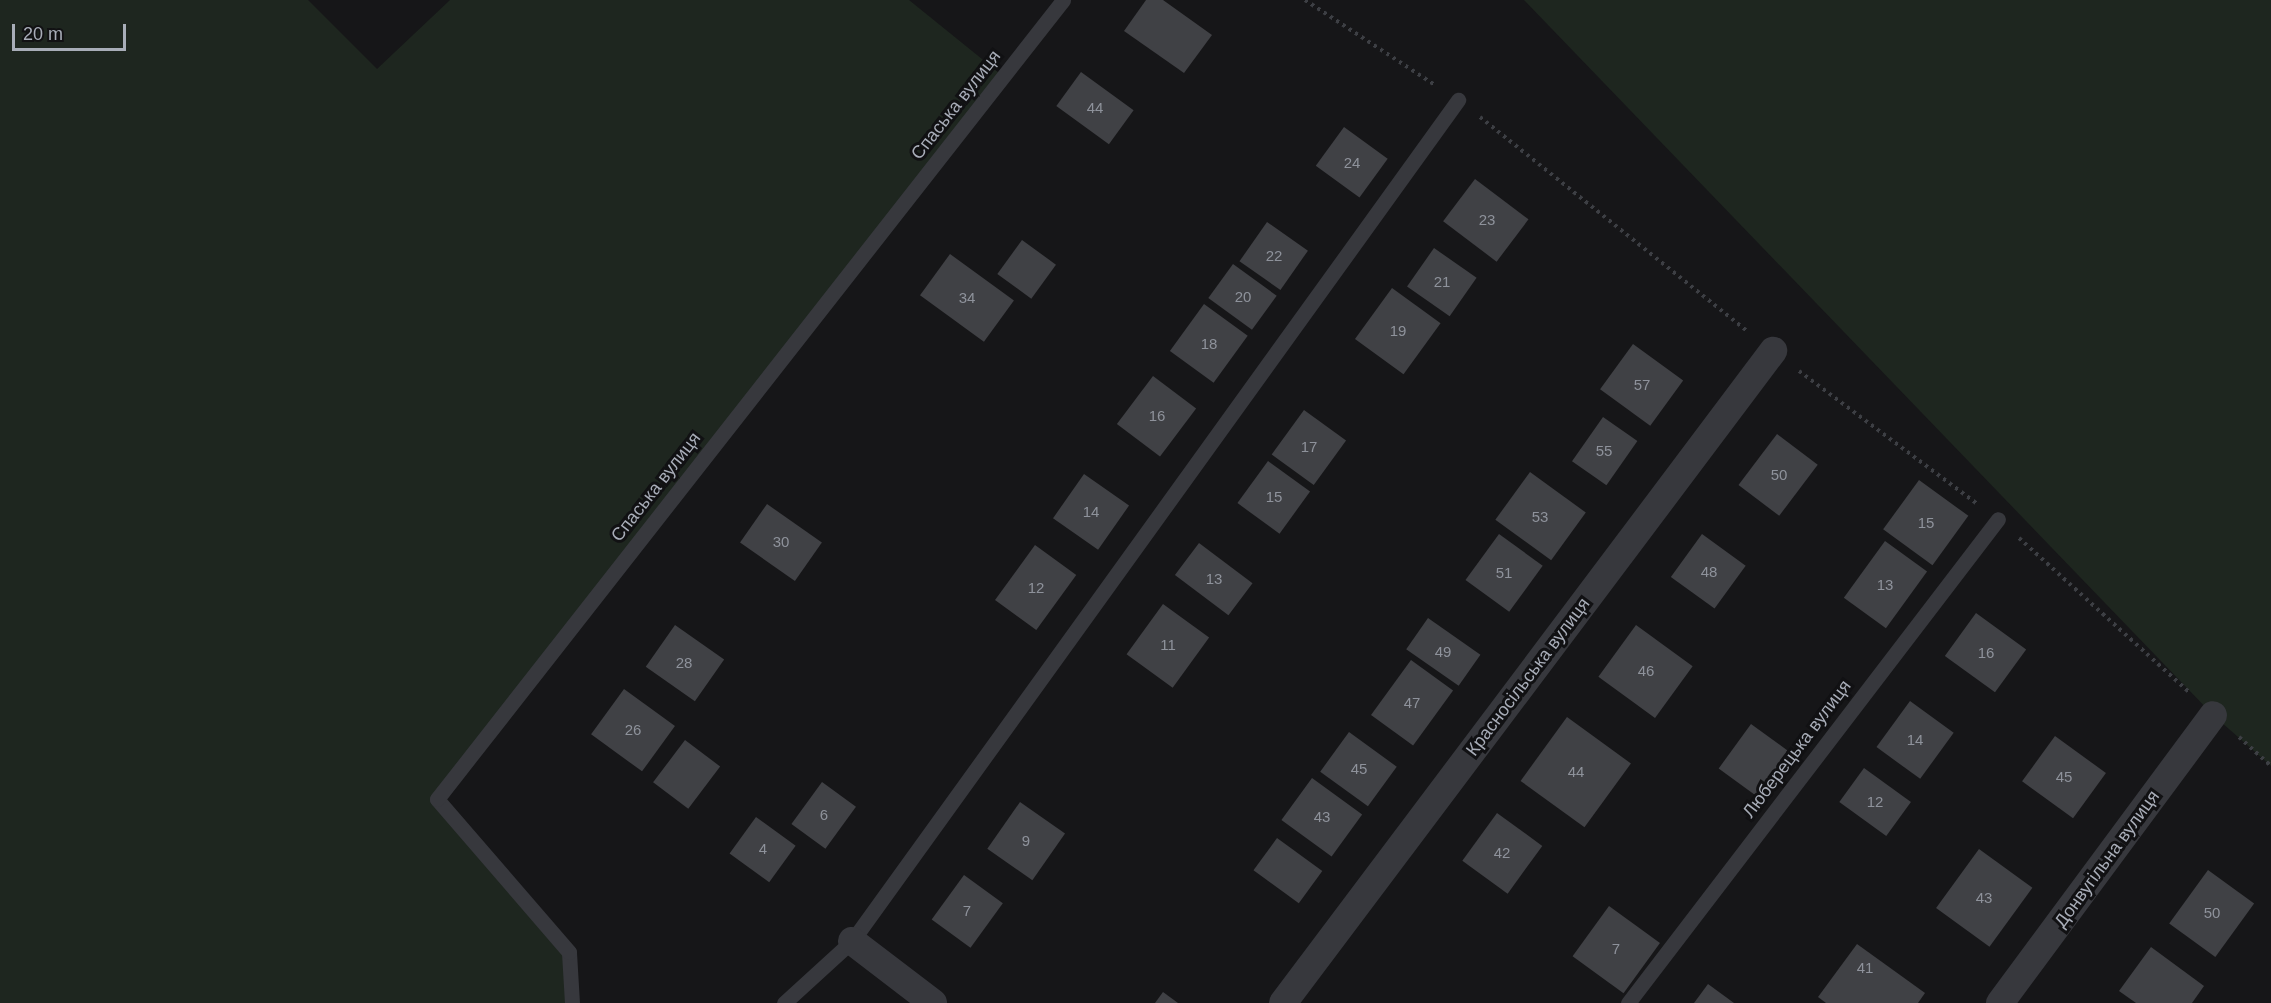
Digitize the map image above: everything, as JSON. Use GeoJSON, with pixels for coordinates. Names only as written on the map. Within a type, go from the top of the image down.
{"type":"FeatureCollection","features":[{"type":"Feature","properties":{"kind":"street","name":"Красносільська вулиця"},"geometry":{"type":"LineString","coordinates":[[1283,1003],[1773,351]]}},
{"type":"Feature","properties":{"kind":"street","name":"Донвугільна вулиця"},"geometry":{"type":"LineString","coordinates":[[2000,1003],[2213,715]]}},
{"type":"Feature","properties":{"kind":"street"},"geometry":{"type":"LineString","coordinates":[[852,941],[933,1003]]}},
{"type":"Feature","properties":{"kind":"lane","name":"Спаська вулиця"},"geometry":{"type":"LineString","coordinates":[[572,1003],[569,952],[436,799],[1063,0]]}},
{"type":"Feature","properties":{"kind":"lane"},"geometry":{"type":"LineString","coordinates":[[784,1003],[852,941],[1458,100]]}},
{"type":"Feature","properties":{"kind":"lane","name":"Люберецька вулиця"},"geometry":{"type":"LineString","coordinates":[[1628,1003],[1998,519]]}},
{"type":"Feature","properties":{"kind":"shaded area"},"geometry":{"type":"Polygon","coordinates":[[[0,0],[308,0],[377,69],[450,0],[909,0],[1003,76],[437,799],[569,952],[572,1003],[0,1003],[0,0]]]}},
{"type":"Feature","properties":{"kind":"shaded area"},"geometry":{"type":"Polygon","coordinates":[[[1524,0],[2271,0],[2271,766],[2213,715],[1524,0]]]}},
{"type":"Feature","properties":{"kind":"building"},"geometry":{"type":"Polygon","coordinates":[[[1146,0],[1163,0],[1212,35],[1184,73],[1124,31],[1146,0]]]}},
{"type":"Feature","properties":{"kind":"building"},"geometry":{"type":"Polygon","coordinates":[[[1081,72],[1134,110],[1109,144],[1056,106],[1081,72]]]}},
{"type":"Feature","properties":{"kind":"building"},"geometry":{"type":"Polygon","coordinates":[[[1344,127],[1388,159],[1359,198],[1316,166],[1344,127]]]}},
{"type":"Feature","properties":{"kind":"building"},"geometry":{"type":"Polygon","coordinates":[[[1475,179],[1529,219],[1497,262],[1443,221],[1475,179]]]}},
{"type":"Feature","properties":{"kind":"building"},"geometry":{"type":"Polygon","coordinates":[[[1267,222],[1308,251],[1280,290],[1239,261],[1267,222]]]}},
{"type":"Feature","properties":{"kind":"building"},"geometry":{"type":"Polygon","coordinates":[[[1022,240],[1056,265],[1031,299],[997,274],[1022,240]]]}},
{"type":"Feature","properties":{"kind":"building"},"geometry":{"type":"Polygon","coordinates":[[[1434,248],[1477,278],[1450,316],[1407,287],[1434,248]]]}},
{"type":"Feature","properties":{"kind":"building"},"geometry":{"type":"Polygon","coordinates":[[[950,254],[1014,300],[984,342],[920,295],[950,254]]]}},
{"type":"Feature","properties":{"kind":"building"},"geometry":{"type":"Polygon","coordinates":[[[1233,264],[1277,296],[1252,330],[1208,298],[1233,264]]]}},
{"type":"Feature","properties":{"kind":"building"},"geometry":{"type":"Polygon","coordinates":[[[1392,288],[1441,323],[1404,374],[1355,339],[1392,288]]]}},
{"type":"Feature","properties":{"kind":"building"},"geometry":{"type":"Polygon","coordinates":[[[1204,304],[1248,336],[1214,383],[1170,351],[1204,304]]]}},
{"type":"Feature","properties":{"kind":"building"},"geometry":{"type":"Polygon","coordinates":[[[1633,344],[1683,380],[1650,426],[1600,389],[1633,344]]]}},
{"type":"Feature","properties":{"kind":"building"},"geometry":{"type":"Polygon","coordinates":[[[1153,376],[1196,408],[1160,456],[1117,424],[1153,376]]]}},
{"type":"Feature","properties":{"kind":"building"},"geometry":{"type":"Polygon","coordinates":[[[1304,410],[1346,441],[1314,485],[1272,454],[1304,410]]]}},
{"type":"Feature","properties":{"kind":"building"},"geometry":{"type":"Polygon","coordinates":[[[1603,417],[1637,441],[1606,485],[1572,461],[1603,417]]]}},
{"type":"Feature","properties":{"kind":"building"},"geometry":{"type":"Polygon","coordinates":[[[1777,434],[1818,465],[1779,516],[1738,485],[1777,434]]]}},
{"type":"Feature","properties":{"kind":"building"},"geometry":{"type":"Polygon","coordinates":[[[1268,461],[1310,492],[1280,534],[1237,503],[1268,461]]]}},
{"type":"Feature","properties":{"kind":"building"},"geometry":{"type":"Polygon","coordinates":[[[1530,472],[1586,513],[1551,560],[1495,520],[1530,472]]]}},
{"type":"Feature","properties":{"kind":"building"},"geometry":{"type":"Polygon","coordinates":[[[1084,474],[1129,506],[1098,550],[1053,518],[1084,474]]]}},
{"type":"Feature","properties":{"kind":"building"},"geometry":{"type":"Polygon","coordinates":[[[1919,480],[1968,516],[1932,565],[1883,529],[1919,480]]]}},
{"type":"Feature","properties":{"kind":"building"},"geometry":{"type":"Polygon","coordinates":[[[767,504],[822,542],[795,581],[740,543],[767,504]]]}},
{"type":"Feature","properties":{"kind":"building"},"geometry":{"type":"Polygon","coordinates":[[[1499,534],[1543,566],[1509,612],[1465,580],[1499,534]]]}},
{"type":"Feature","properties":{"kind":"building"},"geometry":{"type":"Polygon","coordinates":[[[1702,534],[1746,566],[1715,609],[1671,577],[1702,534]]]}},
{"type":"Feature","properties":{"kind":"building"},"geometry":{"type":"Polygon","coordinates":[[[1885,541],[1927,572],[1886,628],[1844,598],[1885,541]]]}},
{"type":"Feature","properties":{"kind":"building"},"geometry":{"type":"Polygon","coordinates":[[[1199,543],[1253,583],[1228,615],[1175,575],[1199,543]]]}},
{"type":"Feature","properties":{"kind":"building"},"geometry":{"type":"Polygon","coordinates":[[[1035,545],[1076,575],[1036,630],[995,600],[1035,545]]]}},
{"type":"Feature","properties":{"kind":"building"},"geometry":{"type":"Polygon","coordinates":[[[1163,604],[1209,638],[1173,688],[1127,654],[1163,604]]]}},
{"type":"Feature","properties":{"kind":"building"},"geometry":{"type":"Polygon","coordinates":[[[1976,613],[2026,649],[1995,692],[1945,656],[1976,613]]]}},
{"type":"Feature","properties":{"kind":"building"},"geometry":{"type":"Polygon","coordinates":[[[1428,618],[1480,655],[1459,686],[1406,649],[1428,618]]]}},
{"type":"Feature","properties":{"kind":"building"},"geometry":{"type":"Polygon","coordinates":[[[675,625],[724,659],[695,701],[646,667],[675,625]]]}},
{"type":"Feature","properties":{"kind":"building"},"geometry":{"type":"Polygon","coordinates":[[[1636,625],[1693,666],[1655,718],[1598,677],[1636,625]]]}},
{"type":"Feature","properties":{"kind":"building"},"geometry":{"type":"Polygon","coordinates":[[[1411,660],[1453,691],[1413,746],[1371,715],[1411,660]]]}},
{"type":"Feature","properties":{"kind":"building"},"geometry":{"type":"Polygon","coordinates":[[[624,689],[675,726],[642,771],[591,734],[624,689]]]}},
{"type":"Feature","properties":{"kind":"building"},"geometry":{"type":"Polygon","coordinates":[[[1910,701],[1954,733],[1920,779],[1876,747],[1910,701]]]}},
{"type":"Feature","properties":{"kind":"building"},"geometry":{"type":"Polygon","coordinates":[[[1567,717],[1631,763],[1584,827],[1521,781],[1567,717]]]}},
{"type":"Feature","properties":{"kind":"building"},"geometry":{"type":"Polygon","coordinates":[[[1751,724],[1796,757],[1764,801],[1719,768],[1751,724]]]}},
{"type":"Feature","properties":{"kind":"building"},"geometry":{"type":"Polygon","coordinates":[[[1349,732],[1397,767],[1368,806],[1320,772],[1349,732]]]}},
{"type":"Feature","properties":{"kind":"building"},"geometry":{"type":"Polygon","coordinates":[[[2055,736],[2106,773],[2073,818],[2022,781],[2055,736]]]}},
{"type":"Feature","properties":{"kind":"building"},"geometry":{"type":"Polygon","coordinates":[[[685,740],[720,766],[688,809],[653,782],[685,740]]]}},
{"type":"Feature","properties":{"kind":"building"},"geometry":{"type":"Polygon","coordinates":[[[1864,768],[1911,802],[1886,836],[1839,802],[1864,768]]]}},
{"type":"Feature","properties":{"kind":"building"},"geometry":{"type":"Polygon","coordinates":[[[1312,778],[1362,814],[1332,857],[1281,820],[1312,778]]]}},
{"type":"Feature","properties":{"kind":"building"},"geometry":{"type":"Polygon","coordinates":[[[822,782],[856,807],[825,849],[791,824],[822,782]]]}},
{"type":"Feature","properties":{"kind":"building"},"geometry":{"type":"Polygon","coordinates":[[[1020,802],[1065,834],[1032,880],[987,849],[1020,802]]]}},
{"type":"Feature","properties":{"kind":"building"},"geometry":{"type":"Polygon","coordinates":[[[1497,813],[1542,846],[1508,894],[1462,861],[1497,813]]]}},
{"type":"Feature","properties":{"kind":"building"},"geometry":{"type":"Polygon","coordinates":[[[756,817],[796,846],[769,882],[730,853],[756,817]]]}},
{"type":"Feature","properties":{"kind":"building"},"geometry":{"type":"Polygon","coordinates":[[[1277,838],[1322,871],[1299,903],[1253,870],[1277,838]]]}},
{"type":"Feature","properties":{"kind":"building"},"geometry":{"type":"Polygon","coordinates":[[[1979,849],[2032,888],[1989,947],[1936,908],[1979,849]]]}},
{"type":"Feature","properties":{"kind":"building"},"geometry":{"type":"Polygon","coordinates":[[[2208,870],[2254,904],[2215,957],[2169,923],[2208,870]]]}},
{"type":"Feature","properties":{"kind":"building"},"geometry":{"type":"Polygon","coordinates":[[[964,875],[1003,903],[971,948],[932,919],[964,875]]]}},
{"type":"Feature","properties":{"kind":"building"},"geometry":{"type":"Polygon","coordinates":[[[1609,906],[1660,943],[1624,993],[1573,956],[1609,906]]]}},
{"type":"Feature","properties":{"kind":"building"},"geometry":{"type":"Polygon","coordinates":[[[1857,944],[1925,993],[1918,1003],[1826,1003],[1818,997],[1857,944]]]}},
{"type":"Feature","properties":{"kind":"building"},"geometry":{"type":"Polygon","coordinates":[[[2151,947],[2204,986],[2192,1003],[2136,1003],[2119,991],[2151,947]]]}},
{"type":"Feature","properties":{"kind":"building"},"geometry":{"type":"Polygon","coordinates":[[[1708,984],[1734,1003],[1694,1003],[1708,984]]]}},
{"type":"Feature","properties":{"kind":"building"},"geometry":{"type":"Polygon","coordinates":[[[1163,992],[1178,1003],[1155,1003],[1163,992]]]}}]}
